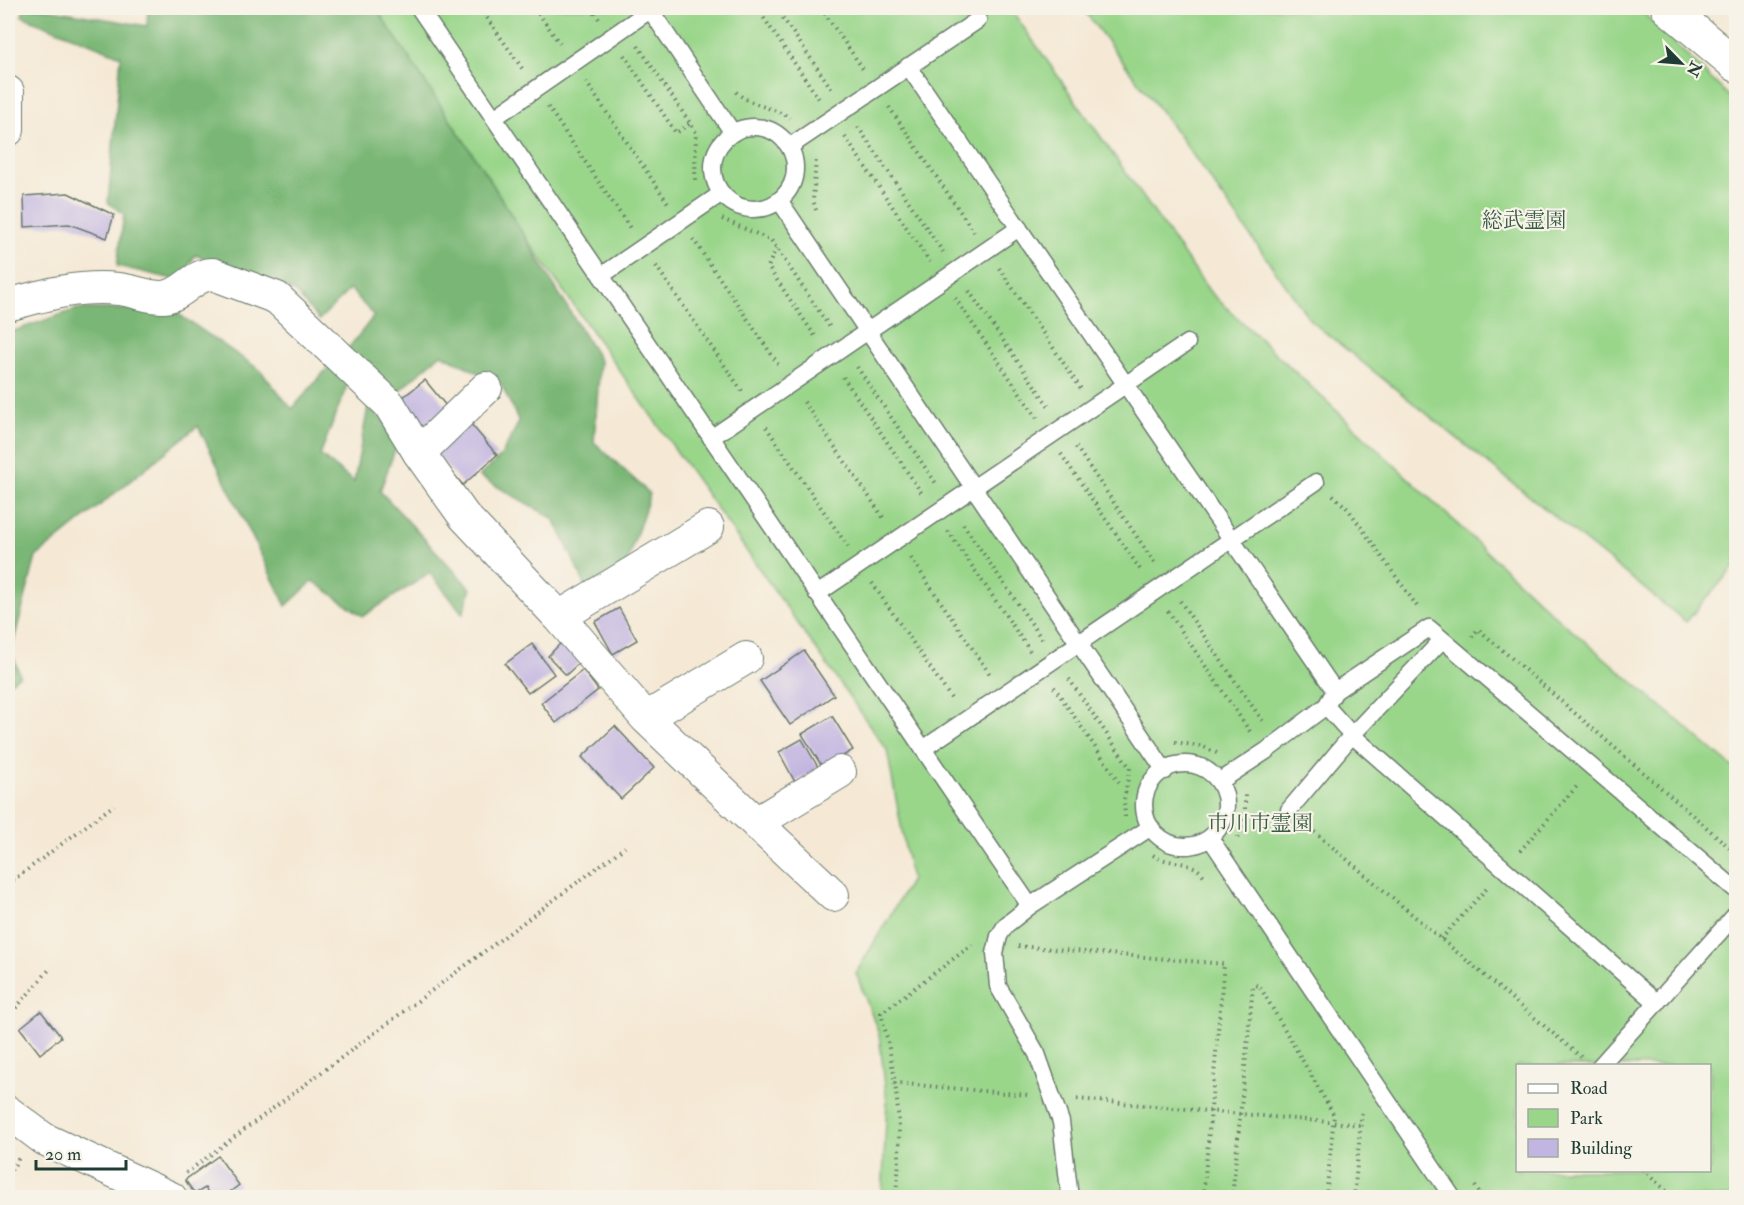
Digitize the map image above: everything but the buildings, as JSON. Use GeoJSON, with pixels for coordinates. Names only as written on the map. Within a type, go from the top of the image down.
{"type":"FeatureCollection","features":[{"type":"Feature","properties":{"kind":"street"},"geometry":{"type":"LineString","coordinates":[[1668,8],[1737,65]]}},
{"type":"Feature","properties":{"kind":"street"},"geometry":{"type":"LineString","coordinates":[[8,92],[8,130]]}},
{"type":"Feature","properties":{"kind":"street"},"geometry":{"type":"LineString","coordinates":[[8,305],[67,289],[117,289],[163,297],[183,290],[203,274],[213,274],[277,298],[389,404],[419,453],[464,516],[559,616],[646,718],[833,895]]}},
{"type":"Feature","properties":{"kind":"street"},"geometry":{"type":"LineString","coordinates":[[419,453],[486,388]]}},
{"type":"Feature","properties":{"kind":"street"},"geometry":{"type":"LineString","coordinates":[[559,616],[708,527]]}},
{"type":"Feature","properties":{"kind":"street"},"geometry":{"type":"LineString","coordinates":[[646,718],[746,658]]}},
{"type":"Feature","properties":{"kind":"street"},"geometry":{"type":"LineString","coordinates":[[756,823],[840,772]]}},
{"type":"Feature","properties":{"kind":"street"},"geometry":{"type":"LineString","coordinates":[[8,1112],[44,1138],[165,1195]]}},
{"type":"Feature","properties":{"kind":"lane"},"geometry":{"type":"LineString","coordinates":[[419,8],[1030,906]]}},
{"type":"Feature","properties":{"kind":"lane"},"geometry":{"type":"LineString","coordinates":[[494,118],[651,8],[733,133]]}},
{"type":"Feature","properties":{"kind":"lane"},"geometry":{"type":"LineString","coordinates":[[789,147],[978,20]]}},
{"type":"Feature","properties":{"kind":"lane"},"geometry":{"type":"LineString","coordinates":[[908,66],[1335,691]]}},
{"type":"Feature","properties":{"kind":"lane"},"geometry":{"type":"LineString","coordinates":[[747,127],[766,128],[782,137],[789,147],[795,172],[789,190],[779,200],[766,207],[747,208],[730,201],[722,193],[715,177],[715,159],[722,141],[733,133],[747,127]]}},
{"type":"Feature","properties":{"kind":"lane"},"geometry":{"type":"LineString","coordinates":[[601,276],[722,193]]}},
{"type":"Feature","properties":{"kind":"lane"},"geometry":{"type":"LineString","coordinates":[[779,200],[1165,771]]}},
{"type":"Feature","properties":{"kind":"lane"},"geometry":{"type":"LineString","coordinates":[[711,438],[1019,228]]}},
{"type":"Feature","properties":{"kind":"lane"},"geometry":{"type":"LineString","coordinates":[[817,594],[1187,343]]}},
{"type":"Feature","properties":{"kind":"lane"},"geometry":{"type":"LineString","coordinates":[[923,749],[1316,482]]}},
{"type":"Feature","properties":{"kind":"lane"},"geometry":{"type":"LineString","coordinates":[[1219,782],[1271,748],[1326,706],[1335,691],[1429,628],[1737,890]]}},
{"type":"Feature","properties":{"kind":"lane"},"geometry":{"type":"LineString","coordinates":[[1289,810],[1352,735],[1442,640]]}},
{"type":"Feature","properties":{"kind":"lane"},"geometry":{"type":"LineString","coordinates":[[1326,706],[1352,735],[1656,1003]]}},
{"type":"Feature","properties":{"kind":"lane"},"geometry":{"type":"LineString","coordinates":[[1178,765],[1197,766],[1213,775],[1219,782],[1226,800],[1226,810],[1220,828],[1210,838],[1197,844],[1179,846],[1161,838],[1150,827],[1145,815],[1146,796],[1154,779],[1165,771],[1178,765]]}},
{"type":"Feature","properties":{"kind":"lane"},"geometry":{"type":"LineString","coordinates":[[1070,1197],[1061,1122],[1037,1054],[998,986],[994,970],[997,945],[1006,926],[1030,906],[1150,827]]}},
{"type":"Feature","properties":{"kind":"lane"},"geometry":{"type":"LineString","coordinates":[[1210,838],[1453,1197]]}},
{"type":"Feature","properties":{"kind":"lane"},"geometry":{"type":"LineString","coordinates":[[1601,1064],[1737,914]]}},
{"type":"Feature","properties":{"kind":"path"},"geometry":{"type":"LineString","coordinates":[[480,8],[966,720]]}},
{"type":"Feature","properties":{"kind":"path"},"geometry":{"type":"LineString","coordinates":[[535,8],[1004,694]]}},
{"type":"Feature","properties":{"kind":"path"},"geometry":{"type":"LineString","coordinates":[[591,8],[676,133],[691,123]]}},
{"type":"Feature","properties":{"kind":"path"},"geometry":{"type":"LineString","coordinates":[[757,8],[839,114],[1271,748]]}},
{"type":"Feature","properties":{"kind":"path"},"geometry":{"type":"LineString","coordinates":[[776,8],[839,114],[1271,748]]}},
{"type":"Feature","properties":{"kind":"path"},"geometry":{"type":"LineString","coordinates":[[821,8],[1093,406]]}},
{"type":"Feature","properties":{"kind":"path"},"geometry":{"type":"LineString","coordinates":[[638,45],[698,137],[696,189]]}},
{"type":"Feature","properties":{"kind":"path"},"geometry":{"type":"LineString","coordinates":[[732,88],[746,100],[778,110],[797,122]]}},
{"type":"Feature","properties":{"kind":"path"},"geometry":{"type":"LineString","coordinates":[[817,151],[813,200],[821,219]]}},
{"type":"Feature","properties":{"kind":"path"},"geometry":{"type":"LineString","coordinates":[[720,218],[771,240],[832,330]]}},
{"type":"Feature","properties":{"kind":"path"},"geometry":{"type":"LineString","coordinates":[[855,363],[944,495]]}},
{"type":"Feature","properties":{"kind":"path"},"geometry":{"type":"LineString","coordinates":[[1316,482],[1348,509],[1429,628]]}},
{"type":"Feature","properties":{"kind":"path"},"geometry":{"type":"LineString","coordinates":[[961,520],[1049,650]]}},
{"type":"Feature","properties":{"kind":"path"},"geometry":{"type":"LineString","coordinates":[[1468,642],[1478,629],[1737,853]]}},
{"type":"Feature","properties":{"kind":"path"},"geometry":{"type":"LineString","coordinates":[[1066,675],[1130,768],[1124,810],[1128,824]]}},
{"type":"Feature","properties":{"kind":"path"},"geometry":{"type":"LineString","coordinates":[[1170,734],[1179,744],[1204,747],[1226,759]]}},
{"type":"Feature","properties":{"kind":"path"},"geometry":{"type":"LineString","coordinates":[[8,884],[114,805]]}},
{"type":"Feature","properties":{"kind":"path"},"geometry":{"type":"LineString","coordinates":[[1289,810],[1582,1058]]}},
{"type":"Feature","properties":{"kind":"path"},"geometry":{"type":"LineString","coordinates":[[165,1195],[625,847]]}},
{"type":"Feature","properties":{"kind":"path"},"geometry":{"type":"LineString","coordinates":[[1149,853],[1167,861],[1192,864],[1209,884]]}},
{"type":"Feature","properties":{"kind":"path"},"geometry":{"type":"LineString","coordinates":[[895,1197],[899,1170],[894,1083],[889,1044],[880,1013],[987,934],[1006,926]]}},
{"type":"Feature","properties":{"kind":"path"},"geometry":{"type":"LineString","coordinates":[[997,945],[1224,964],[1203,1197]]}},
{"type":"Feature","properties":{"kind":"path"},"geometry":{"type":"LineString","coordinates":[[8,1017],[49,969]]}},
{"type":"Feature","properties":{"kind":"path"},"geometry":{"type":"LineString","coordinates":[[1232,1197],[1253,986],[1259,986],[1334,1115],[1326,1197]]}},
{"type":"Feature","properties":{"kind":"path"},"geometry":{"type":"LineString","coordinates":[[894,1083],[1361,1125]]}},
{"type":"Feature","properties":{"kind":"path"},"geometry":{"type":"LineString","coordinates":[[1355,1099],[1369,1118]]}},
{"type":"Feature","properties":{"kind":"path"},"geometry":{"type":"LineString","coordinates":[[1354,1197],[1362,1108]]}},
{"type":"Feature","properties":{"kind":"path"},"geometry":{"type":"LineString","coordinates":[[1645,1172],[1674,1197]]}},
{"type":"Feature","properties":{"kind":"green space"},"geometry":{"type":"Polygon","coordinates":[[[24,8],[41,8],[147,26],[148,8],[376,8],[492,183],[600,361],[594,442],[650,494],[626,565],[587,589],[554,519],[479,476],[501,456],[519,422],[501,384],[441,354],[393,396],[347,350],[374,316],[350,289],[319,320],[295,292],[195,255],[181,281],[117,266],[124,214],[108,203],[121,56],[22,16],[24,8]]]}},
{"type":"Feature","properties":{"kind":"green space","name":"市川市霊園"},"geometry":{"type":"Polygon","coordinates":[[[364,8],[1010,8],[1210,292],[1554,615],[1736,770],[1736,1197],[882,1197],[887,1102],[879,1034],[856,973],[911,880],[887,750],[364,8]]]}},
{"type":"Feature","properties":{"kind":"green space","name":"総武霊園"},"geometry":{"type":"Polygon","coordinates":[[[1082,8],[1638,8],[1736,103],[1736,565],[1686,622],[1311,321],[1178,134],[1082,8]]]}},
{"type":"Feature","properties":{"kind":"green space"},"geometry":{"type":"Polygon","coordinates":[[[77,309],[171,309],[260,370],[292,409],[332,363],[350,378],[320,455],[354,482],[368,407],[400,436],[380,491],[471,589],[463,614],[430,573],[363,616],[313,581],[286,606],[198,426],[36,557],[11,651],[20,675],[8,684],[8,333],[77,309]]]}}]}
